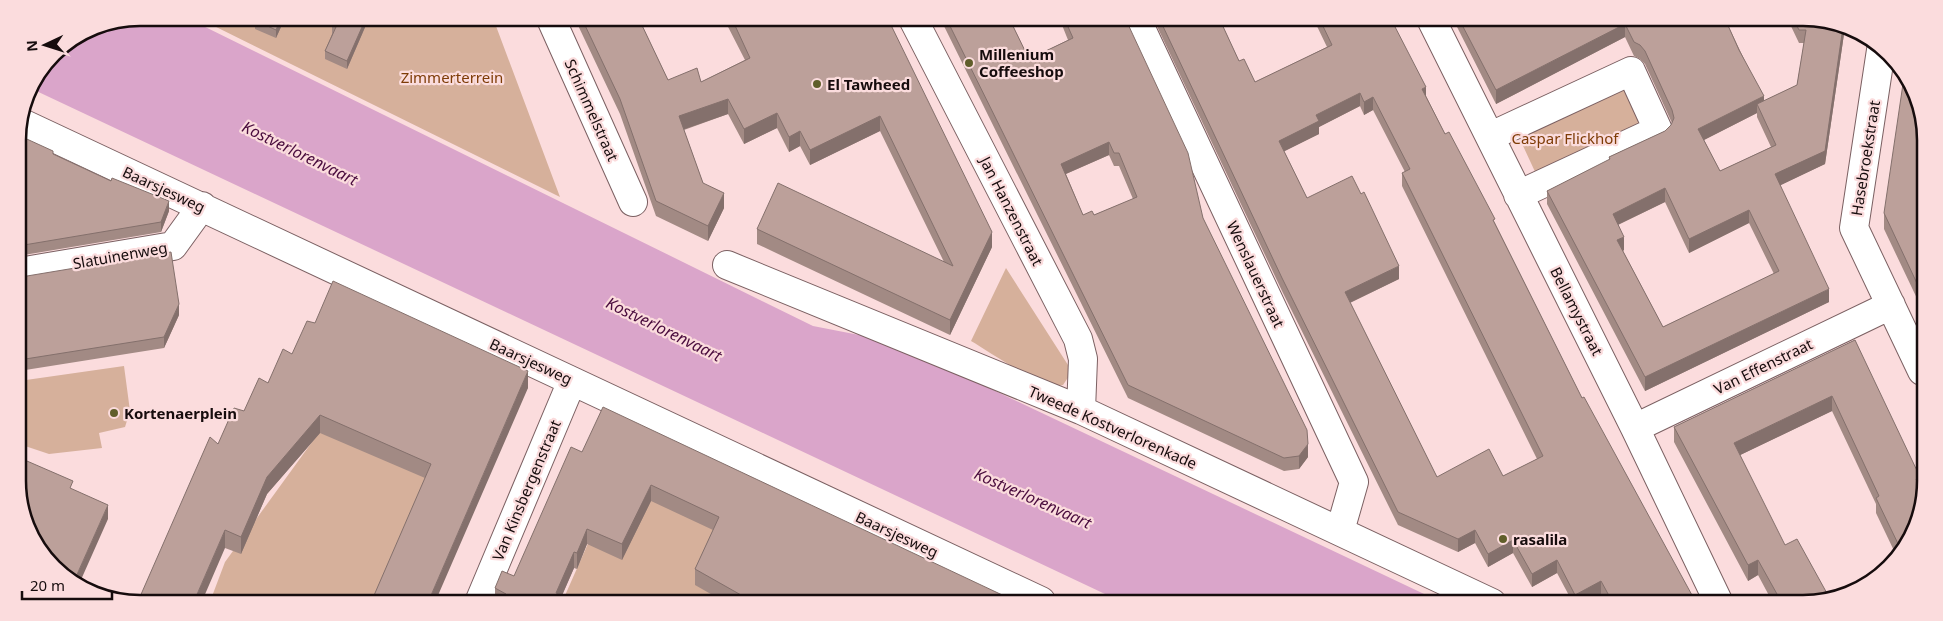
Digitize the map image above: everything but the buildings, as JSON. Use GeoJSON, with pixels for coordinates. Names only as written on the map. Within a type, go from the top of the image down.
{"type":"FeatureCollection","features":[{"type":"Feature","properties":{"kind":"street","name":"Schimmelstraat"},"geometry":{"type":"LineString","coordinates":[[555,26],[633,202]]}},
{"type":"Feature","properties":{"kind":"street","name":"Jan Hanzenstraat"},"geometry":{"type":"LineString","coordinates":[[916,26],[1078,339],[1084,359],[1081,410]]}},
{"type":"Feature","properties":{"kind":"street","name":"Wenslauerstraat"},"geometry":{"type":"LineString","coordinates":[[1140,26],[1354,482],[1340,531]]}},
{"type":"Feature","properties":{"kind":"street","name":"Bellamystraat"},"geometry":{"type":"LineString","coordinates":[[1435,26],[1635,428],[1715,595]]}},
{"type":"Feature","properties":{"kind":"street","name":"Hasebroekstraat"},"geometry":{"type":"LineString","coordinates":[[1880,56],[1854,228],[1917,360]]}},
{"type":"Feature","properties":{"kind":"street"},"geometry":{"type":"LineString","coordinates":[[1490,136],[1631,71],[1658,130],[1518,195]]}},
{"type":"Feature","properties":{"kind":"street","name":"Baarsjesweg"},"geometry":{"type":"LineString","coordinates":[[27,125],[1026,595]]}},
{"type":"Feature","properties":{"kind":"street","name":"Slatuinenweg"},"geometry":{"type":"LineString","coordinates":[[26,271],[173,246],[202,206]]}},
{"type":"Feature","properties":{"kind":"street","name":"Tweede Kostverlorenkade"},"geometry":{"type":"LineString","coordinates":[[728,266],[1081,410],[1477,595]]}},
{"type":"Feature","properties":{"kind":"street","name":"Van Effenstraat"},"geometry":{"type":"LineString","coordinates":[[1635,428],[1891,305]]}},
{"type":"Feature","properties":{"kind":"street","name":"Van Kinsbergenstraat"},"geometry":{"type":"LineString","coordinates":[[482,595],[572,381]]}},
{"type":"Feature","properties":{"kind":"green space","name":"Zimmerterrein"},"geometry":{"type":"Polygon","coordinates":[[[214,26],[496,26],[560,197],[214,26]]]}},
{"type":"Feature","properties":{"kind":"green space","name":"Caspar Flickhof"},"geometry":{"type":"Polygon","coordinates":[[[1631,63],[1665,133],[1544,191],[1511,120],[1631,63]]]}},
{"type":"Feature","properties":{"kind":"green space"},"geometry":{"type":"Polygon","coordinates":[[[1006,268],[1068,365],[1069,376],[1063,385],[1042,382],[971,341],[1006,268]]]}},
{"type":"Feature","properties":{"kind":"green space"},"geometry":{"type":"Polygon","coordinates":[[[124,366],[130,411],[125,427],[99,433],[102,448],[49,454],[26,446],[26,380],[124,366]]]}},
{"type":"Feature","properties":{"kind":"green space"},"geometry":{"type":"Polygon","coordinates":[[[365,369],[469,431],[408,595],[213,595],[225,562],[365,369]]]}},
{"type":"Feature","properties":{"kind":"green space"},"geometry":{"type":"Polygon","coordinates":[[[617,478],[888,595],[565,595],[617,478]]]}},
{"type":"Feature","properties":{"kind":"water","name":"Kostverlorenvaart"},"geometry":{"type":"Polygon","coordinates":[[[140,26],[203,26],[813,326],[890,341],[1426,595],[1107,595],[37,91],[50,70],[70,70],[71,50],[103,32],[118,28],[140,26]]]}},
{"type":"Feature","properties":{"kind":"place","name":"Millenium Coffeeshop"},"geometry":{"type":"Point","coordinates":[969,63]}},
{"type":"Feature","properties":{"kind":"place","name":"El Tawheed"},"geometry":{"type":"Point","coordinates":[817,84]}},
{"type":"Feature","properties":{"kind":"place","name":"Kortenaerplein"},"geometry":{"type":"Point","coordinates":[114,413]}},
{"type":"Feature","properties":{"kind":"place","name":"rasalila"},"geometry":{"type":"Point","coordinates":[1503,539]}}]}
